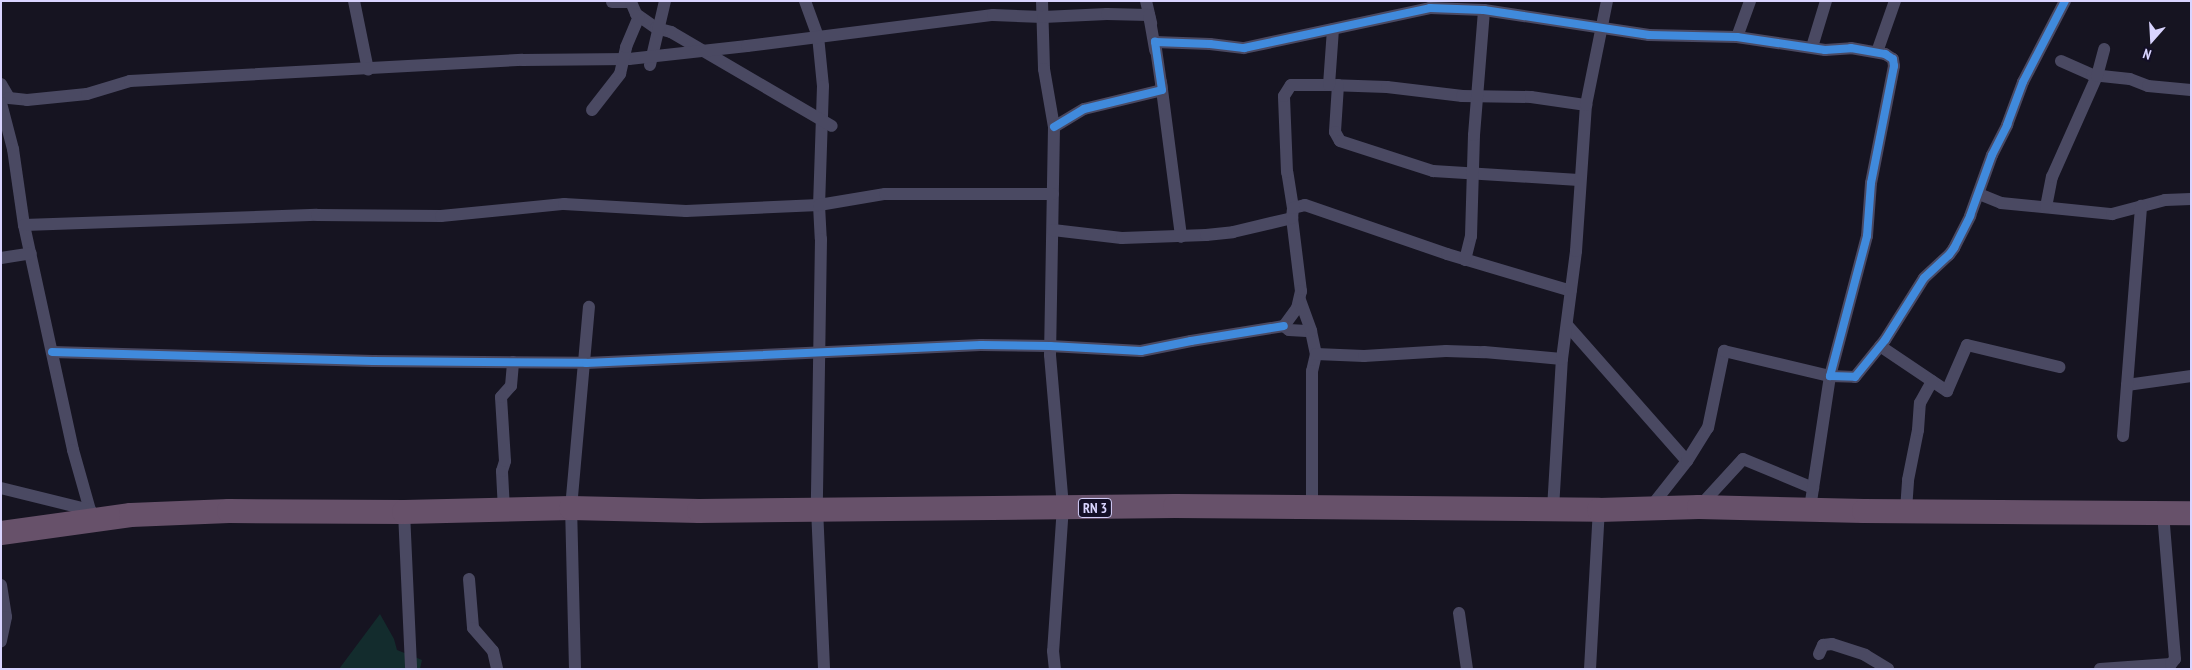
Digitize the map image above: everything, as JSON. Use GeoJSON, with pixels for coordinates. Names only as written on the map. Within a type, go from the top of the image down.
{"type":"FeatureCollection","features":[{"type":"Feature","properties":{"kind":"highway","name":"RN 3"},"geometry":{"type":"LineString","coordinates":[[1,533],[90,515],[229,510],[404,512],[571,508],[699,511],[1063,506],[1599,510],[1700,507],[1812,499],[1906,510],[2163,514],[2191,512]]}},
{"type":"Feature","properties":{"kind":"street"},"geometry":{"type":"LineString","coordinates":[[354,1],[368,70]]}},
{"type":"Feature","properties":{"kind":"street"},"geometry":{"type":"LineString","coordinates":[[652,61],[665,1]]}},
{"type":"Feature","properties":{"kind":"street"},"geometry":{"type":"LineString","coordinates":[[805,1],[818,36],[827,123],[819,205],[821,239],[817,508],[824,669]]}},
{"type":"Feature","properties":{"kind":"street"},"geometry":{"type":"LineString","coordinates":[[1042,1],[1044,69],[1054,127],[1050,346],[1063,506],[1053,651],[1055,669]]}},
{"type":"Feature","properties":{"kind":"street"},"geometry":{"type":"LineString","coordinates":[[1146,1],[1155,42],[1181,237]]}},
{"type":"Feature","properties":{"kind":"street"},"geometry":{"type":"LineString","coordinates":[[1514,14],[1518,1]]}},
{"type":"Feature","properties":{"kind":"street"},"geometry":{"type":"LineString","coordinates":[[1553,509],[1562,359],[1577,234],[1579,180],[1586,105],[1607,1]]}},
{"type":"Feature","properties":{"kind":"street"},"geometry":{"type":"LineString","coordinates":[[1737,37],[1750,1]]}},
{"type":"Feature","properties":{"kind":"street"},"geometry":{"type":"LineString","coordinates":[[1812,48],[1826,1]]}},
{"type":"Feature","properties":{"kind":"street"},"geometry":{"type":"LineString","coordinates":[[1877,52],[1895,1]]}},
{"type":"Feature","properties":{"kind":"street"},"geometry":{"type":"LineString","coordinates":[[1650,508],[1688,461],[1708,428],[1724,351],[1830,376],[1855,377],[1880,346],[1924,278],[1949,256],[1979,194],[1992,155],[2007,125],[2023,82],[2065,1]]}},
{"type":"Feature","properties":{"kind":"street"},"geometry":{"type":"LineString","coordinates":[[612,2],[631,2],[639,16],[658,29],[671,32],[827,123]]}},
{"type":"Feature","properties":{"kind":"street"},"geometry":{"type":"LineString","coordinates":[[1155,42],[1210,44],[1244,48],[1430,8],[1484,10],[1602,27],[1620,32],[1649,35],[1737,37],[1825,50],[1851,48],[1891,56],[1894,66],[1871,183],[1867,236],[1830,376],[1812,499],[1743,459],[1700,507]]}},
{"type":"Feature","properties":{"kind":"street"},"geometry":{"type":"LineString","coordinates":[[1465,260],[1471,236],[1477,96],[1484,10]]}},
{"type":"Feature","properties":{"kind":"street"},"geometry":{"type":"LineString","coordinates":[[1,84],[8,98],[27,100],[86,94],[130,81],[368,70],[522,60],[624,59],[652,61],[703,51],[993,15],[1043,17],[1108,14],[1149,15]]}},
{"type":"Feature","properties":{"kind":"street"},"geometry":{"type":"LineString","coordinates":[[1149,15],[1162,90]]}},
{"type":"Feature","properties":{"kind":"street"},"geometry":{"type":"LineString","coordinates":[[592,110],[620,74],[639,16]]}},
{"type":"Feature","properties":{"kind":"street"},"geometry":{"type":"LineString","coordinates":[[1333,29],[1336,132],[1340,141],[1433,172],[1579,180]]}},
{"type":"Feature","properties":{"kind":"street"},"geometry":{"type":"LineString","coordinates":[[2046,207],[2052,177],[2097,76],[2104,49]]}},
{"type":"Feature","properties":{"kind":"street"},"geometry":{"type":"LineString","coordinates":[[2061,61],[2097,76],[2130,79],[2148,86],[2191,90]]}},
{"type":"Feature","properties":{"kind":"street"},"geometry":{"type":"LineString","coordinates":[[1284,326],[1300,300],[1301,291],[1284,126],[1286,90],[1293,84],[1388,87],[1440,95],[1531,97],[1586,105]]}},
{"type":"Feature","properties":{"kind":"street"},"geometry":{"type":"LineString","coordinates":[[1054,127],[1084,109],[1112,100],[1162,90]]}},
{"type":"Feature","properties":{"kind":"street"},"geometry":{"type":"LineString","coordinates":[[1,103],[13,149],[24,226],[73,450],[90,515]]}},
{"type":"Feature","properties":{"kind":"street"},"geometry":{"type":"LineString","coordinates":[[24,226],[317,215],[441,216],[564,204],[686,211],[819,205],[885,194],[1053,194]]}},
{"type":"Feature","properties":{"kind":"street"},"geometry":{"type":"LineString","coordinates":[[1979,194],[2001,203],[2112,214],[2165,200],[2191,199]]}},
{"type":"Feature","properties":{"kind":"street"},"geometry":{"type":"LineString","coordinates":[[1052,230],[1122,238],[1181,237],[1233,232],[1292,213],[1301,205],[1312,206],[1465,260],[1571,291]]}},
{"type":"Feature","properties":{"kind":"street"},"geometry":{"type":"LineString","coordinates":[[2123,436],[2141,206]]}},
{"type":"Feature","properties":{"kind":"street"},"geometry":{"type":"LineString","coordinates":[[1,258],[31,253]]}},
{"type":"Feature","properties":{"kind":"street"},"geometry":{"type":"LineString","coordinates":[[1300,300],[1311,331],[1316,354],[1312,370],[1312,508]]}},
{"type":"Feature","properties":{"kind":"street"},"geometry":{"type":"LineString","coordinates":[[575,669],[571,508],[586,363],[589,307]]}},
{"type":"Feature","properties":{"kind":"street"},"geometry":{"type":"LineString","coordinates":[[1567,325],[1688,461]]}},
{"type":"Feature","properties":{"kind":"street"},"geometry":{"type":"LineString","coordinates":[[52,352],[324,360],[586,363],[981,345],[1050,346],[1141,351],[1284,326],[1290,330],[1311,331]]}},
{"type":"Feature","properties":{"kind":"street"},"geometry":{"type":"LineString","coordinates":[[1880,346],[1947,391],[1967,345],[2059,367]]}},
{"type":"Feature","properties":{"kind":"street"},"geometry":{"type":"LineString","coordinates":[[1316,354],[1364,356],[1446,351],[1484,352],[1562,359]]}},
{"type":"Feature","properties":{"kind":"street"},"geometry":{"type":"LineString","coordinates":[[504,510],[502,471],[505,461],[501,397],[511,386],[513,362]]}},
{"type":"Feature","properties":{"kind":"street"},"geometry":{"type":"LineString","coordinates":[[2127,385],[2191,376]]}},
{"type":"Feature","properties":{"kind":"street"},"geometry":{"type":"LineString","coordinates":[[1906,510],[1908,480],[1918,430],[1920,403],[1932,381]]}},
{"type":"Feature","properties":{"kind":"street"},"geometry":{"type":"LineString","coordinates":[[1,488],[90,515]]}},
{"type":"Feature","properties":{"kind":"street"},"geometry":{"type":"LineString","coordinates":[[1590,669],[1599,510]]}},
{"type":"Feature","properties":{"kind":"street"},"geometry":{"type":"LineString","coordinates":[[404,512],[411,669]]}},
{"type":"Feature","properties":{"kind":"street"},"geometry":{"type":"LineString","coordinates":[[2100,669],[2171,664],[2175,659],[2163,514]]}},
{"type":"Feature","properties":{"kind":"street"},"geometry":{"type":"LineString","coordinates":[[469,580],[473,628],[493,651],[497,669]]}},
{"type":"Feature","properties":{"kind":"street"},"geometry":{"type":"LineString","coordinates":[[1,585],[6,617],[1,641]]}},
{"type":"Feature","properties":{"kind":"street"},"geometry":{"type":"LineString","coordinates":[[1459,613],[1467,669]]}},
{"type":"Feature","properties":{"kind":"street"},"geometry":{"type":"LineString","coordinates":[[1820,654],[1823,646],[1832,644],[1865,655],[1888,669]]}},
{"type":"Feature","properties":{"kind":"green space"},"geometry":{"type":"Polygon","coordinates":[[[380,614],[394,639],[397,650],[422,660],[420,669],[339,669],[380,614]]]}},
{"type":"Feature","properties":{"kind":"cycle path"},"geometry":{"type":"LineString","coordinates":[[1054,127],[1084,109],[1162,90],[1155,42],[1210,44],[1244,48],[1430,8],[1484,10],[1649,35],[1737,37],[1825,50],[1851,48],[1885,54],[1893,59],[1894,66],[1871,183],[1867,236],[1830,376],[1855,377],[1885,340],[1924,278],[1954,248],[1970,216],[1992,155],[2007,125],[2023,82],[2065,1]]}},
{"type":"Feature","properties":{"kind":"cycle path"},"geometry":{"type":"LineString","coordinates":[[52,352],[373,361],[586,363],[981,345],[1050,346],[1141,351],[1284,326]]}}]}
